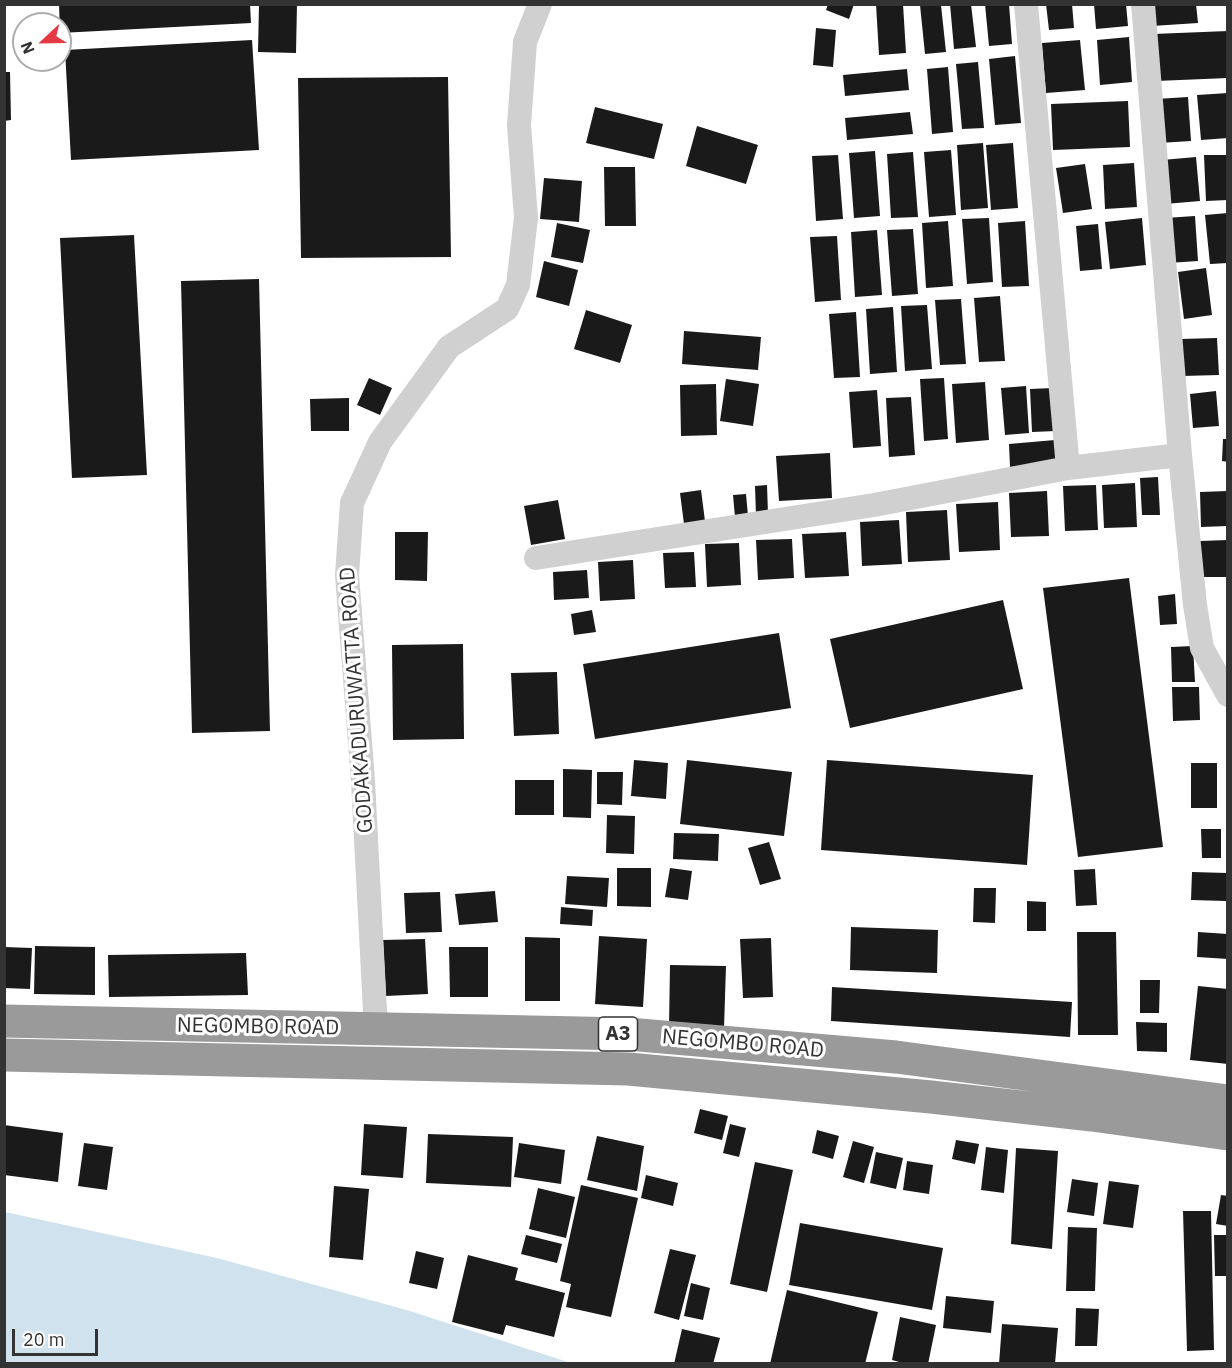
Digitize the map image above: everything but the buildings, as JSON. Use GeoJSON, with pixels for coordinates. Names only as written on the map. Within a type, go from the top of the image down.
{"type":"FeatureCollection","features":[{"type":"Feature","properties":{"kind":"highway","name":"NEGOMBO ROAD"},"geometry":{"type":"LineString","coordinates":[[4,1022],[628,1034],[896,1057],[1227,1101]]}},
{"type":"Feature","properties":{"kind":"highway","name":"NEGOMBO ROAD"},"geometry":{"type":"LineString","coordinates":[[4,1055],[628,1069],[931,1096],[1227,1134]]}},
{"type":"Feature","properties":{"kind":"street","name":"GODAKADURUWATTA ROAD"},"geometry":{"type":"LineString","coordinates":[[376,1030],[363,781],[347,575],[352,503],[380,442],[449,347],[507,309],[518,285],[526,218],[519,125],[525,42],[540,4]]}},
{"type":"Feature","properties":{"kind":"street"},"geometry":{"type":"LineString","coordinates":[[1026,4],[1068,468]]}},
{"type":"Feature","properties":{"kind":"street"},"geometry":{"type":"LineString","coordinates":[[1143,4],[1180,455],[1195,604],[1202,648],[1227,694]]}},
{"type":"Feature","properties":{"kind":"street"},"geometry":{"type":"LineString","coordinates":[[536,558],[874,505],[1068,468],[1180,455]]}},
{"type":"Feature","properties":{"kind":"water"},"geometry":{"type":"Polygon","coordinates":[[[5,1212],[217,1258],[410,1311],[571,1363],[5,1363],[5,1212]]]}}]}
